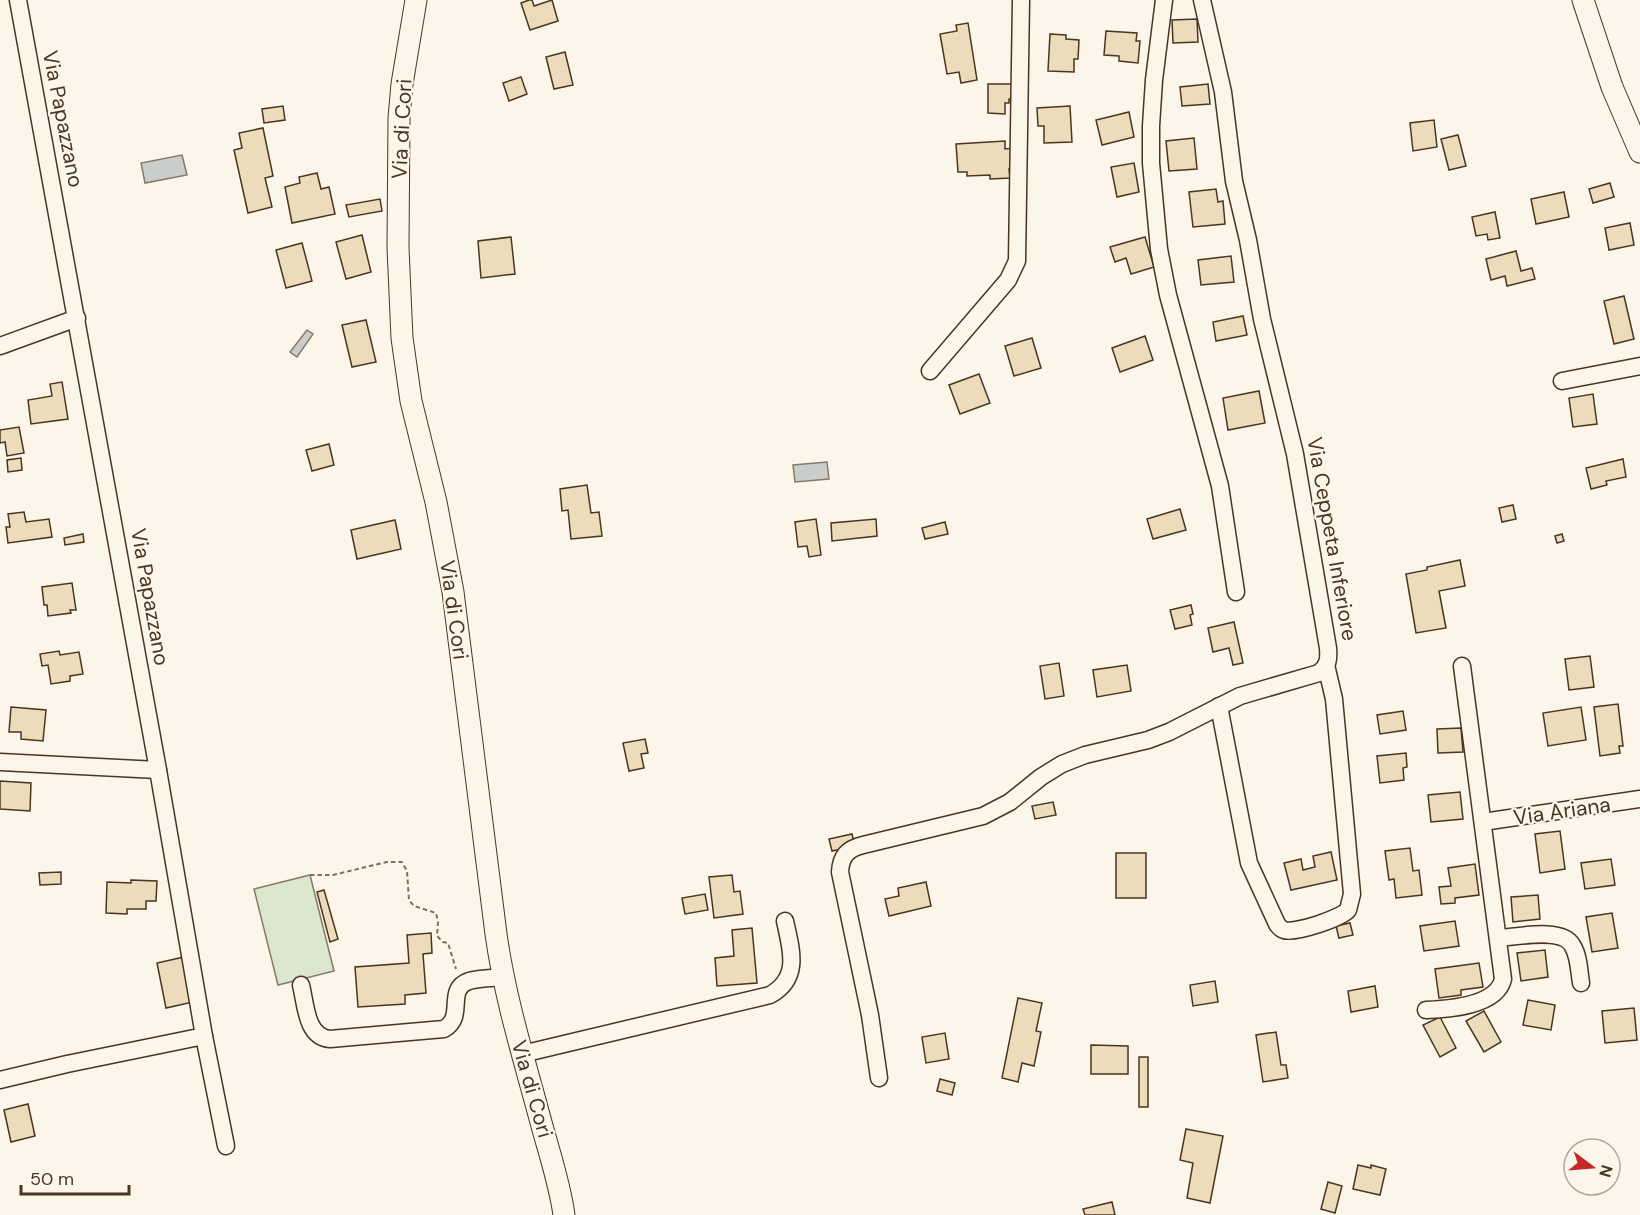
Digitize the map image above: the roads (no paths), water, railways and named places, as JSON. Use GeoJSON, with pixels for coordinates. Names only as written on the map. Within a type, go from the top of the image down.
{"type":"FeatureCollection","features":[{"type":"Feature","properties":{"kind":"main road","name":"Via di Cori"},"geometry":{"type":"LineString","coordinates":[[416,0],[402,84],[399,125],[398,248],[402,338],[411,401],[441,522],[453,592],[503,977],[555,1170],[564,1215]]}},
{"type":"Feature","properties":{"kind":"main road"},"geometry":{"type":"LineString","coordinates":[[1584,0],[1612,87],[1640,152]]}},
{"type":"Feature","properties":{"kind":"street","name":"Via Papazzano"},"geometry":{"type":"LineString","coordinates":[[18,0],[159,770],[204,1036],[226,1146]]}},
{"type":"Feature","properties":{"kind":"street"},"geometry":{"type":"LineString","coordinates":[[930,371],[1008,280],[1017,261],[1021,0]]}},
{"type":"Feature","properties":{"kind":"street"},"geometry":{"type":"LineString","coordinates":[[1164,0],[1151,126],[1151,163],[1159,249],[1168,295],[1220,486],[1236,592]]}},
{"type":"Feature","properties":{"kind":"street","name":"Via Ceppeta Inferiore"},"geometry":{"type":"LineString","coordinates":[[879,1078],[870,1014],[841,879],[841,864],[846,852],[856,846],[983,816],[1010,802],[1041,777],[1062,764],[1085,755],[1162,735],[1250,692],[1316,674],[1326,665],[1328,648],[1295,454],[1262,319],[1248,240],[1234,182],[1223,92],[1202,0]]}},
{"type":"Feature","properties":{"kind":"street"},"geometry":{"type":"LineString","coordinates":[[0,346],[77,318]]}},
{"type":"Feature","properties":{"kind":"street"},"geometry":{"type":"LineString","coordinates":[[1562,381],[1640,366]]}},
{"type":"Feature","properties":{"kind":"street"},"geometry":{"type":"LineString","coordinates":[[1219,706],[1249,863],[1277,924],[1284,930],[1294,930],[1338,917],[1348,910],[1352,894],[1334,699],[1326,665]]}},
{"type":"Feature","properties":{"kind":"street"},"geometry":{"type":"LineString","coordinates":[[1426,1010],[1464,1005],[1495,994],[1502,985],[1503,979],[1462,666]]}},
{"type":"Feature","properties":{"kind":"street"},"geometry":{"type":"LineString","coordinates":[[0,762],[159,770]]}},
{"type":"Feature","properties":{"kind":"street","name":"Via Ariana"},"geometry":{"type":"LineString","coordinates":[[1483,822],[1640,799]]}},
{"type":"Feature","properties":{"kind":"street"},"geometry":{"type":"LineString","coordinates":[[522,1054],[757,1000],[774,993],[786,981],[793,965],[785,921]]}},
{"type":"Feature","properties":{"kind":"street"},"geometry":{"type":"LineString","coordinates":[[1498,939],[1555,934],[1567,938],[1574,949],[1581,983]]}},
{"type":"Feature","properties":{"kind":"street"},"geometry":{"type":"LineString","coordinates":[[301,985],[313,1029],[318,1036],[330,1040],[444,1029],[455,1017],[457,993],[461,986],[470,981],[503,977]]}},
{"type":"Feature","properties":{"kind":"street"},"geometry":{"type":"LineString","coordinates":[[0,1080],[204,1036]]}}]}
